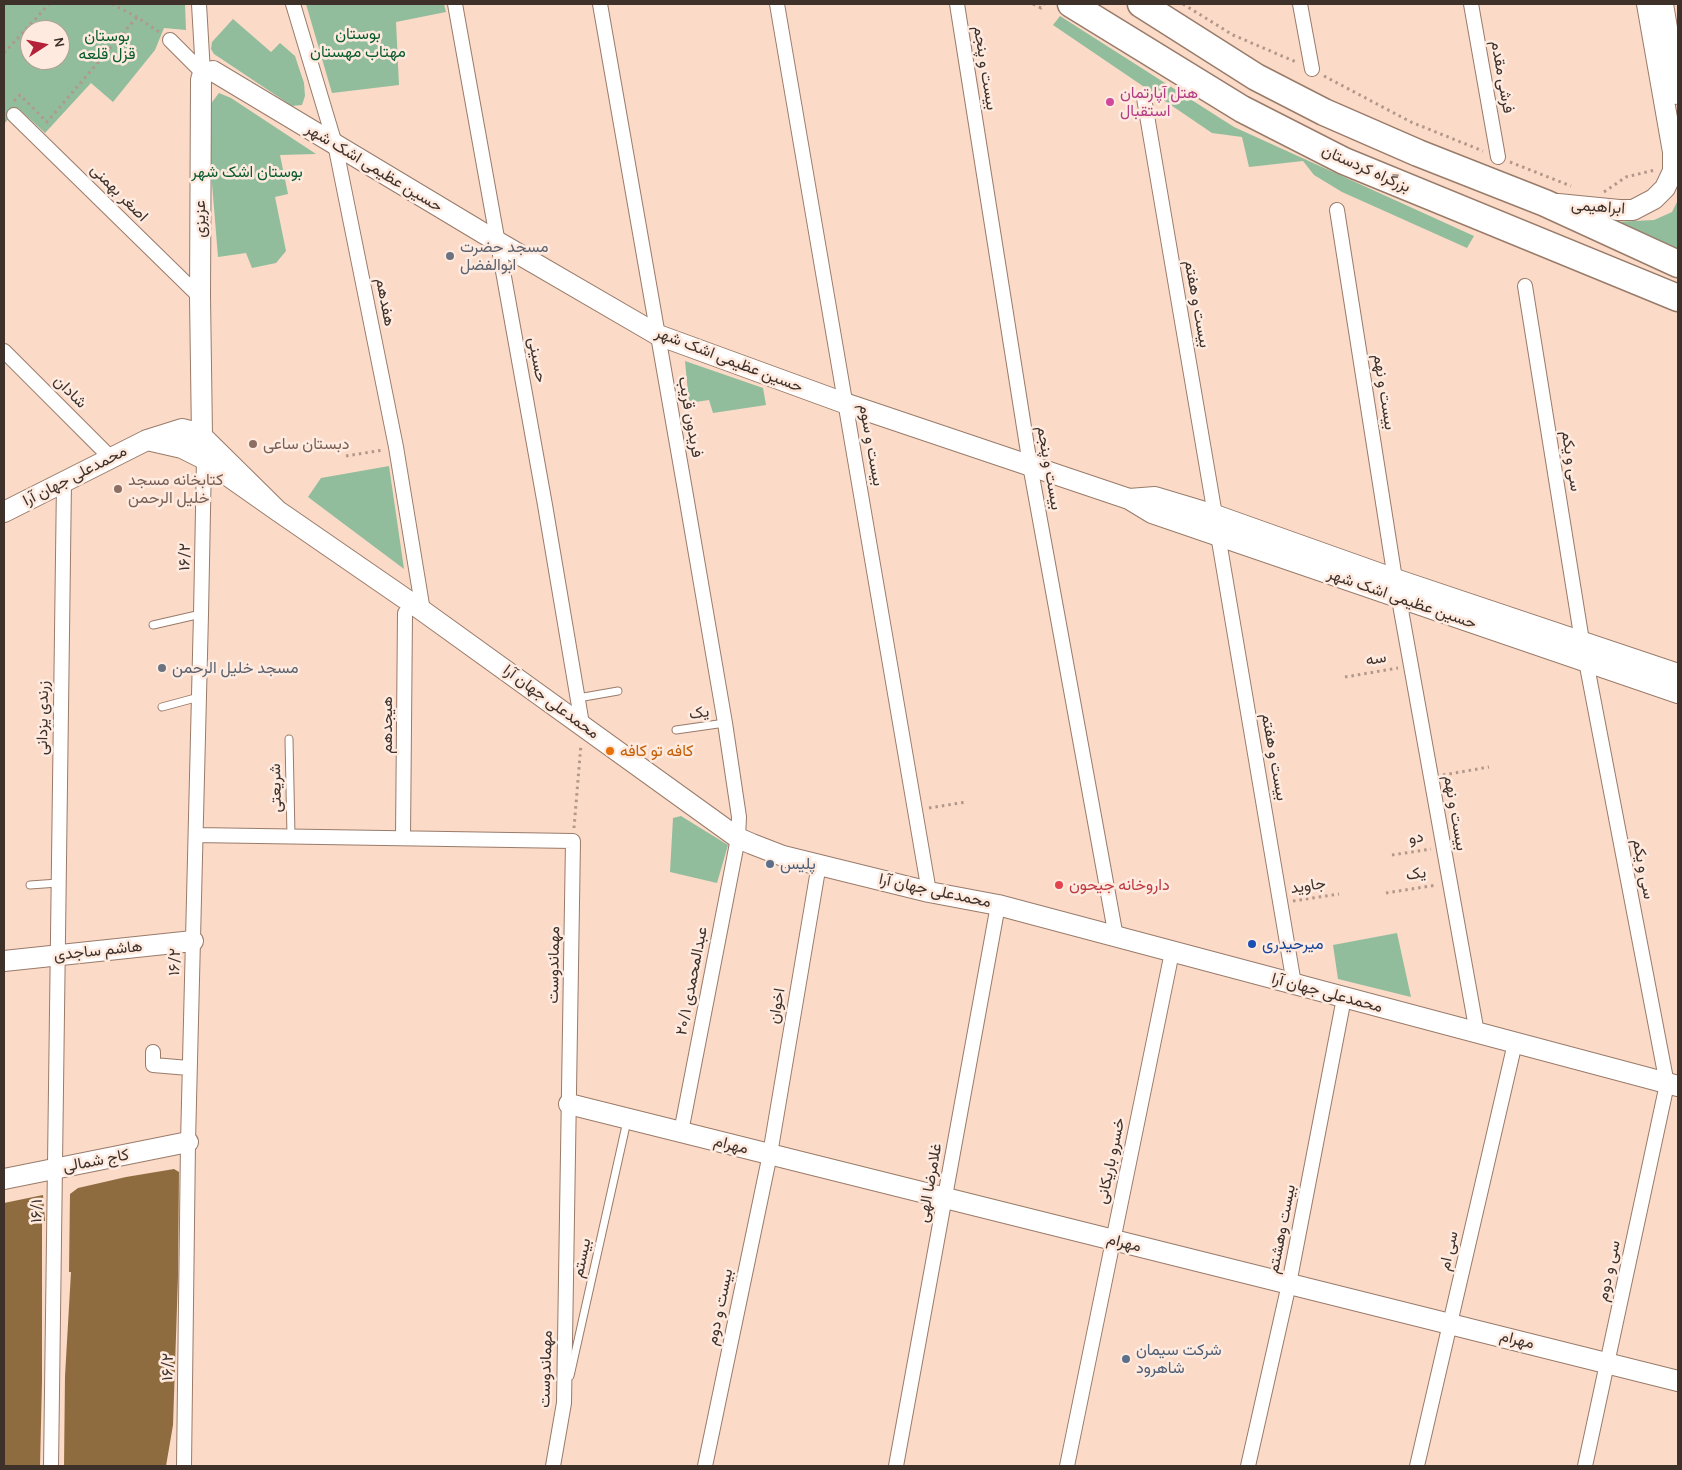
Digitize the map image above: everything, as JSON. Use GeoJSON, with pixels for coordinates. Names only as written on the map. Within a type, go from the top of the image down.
{"type":"FeatureCollection","features":[{"type":"Feature","properties":{"kind":"highway","name":"بزرگراه کردستان"},"geometry":{"type":"LineString","coordinates":[[1071,4],[1242,109],[1344,161],[1678,298]]}},
{"type":"Feature","properties":{"kind":"highway"},"geometry":{"type":"LineString","coordinates":[[1141,4],[1256,77],[1324,112],[1418,153],[1545,204],[1678,264]]}},
{"type":"Feature","properties":{"kind":"street","name":"عزیزی"},"geometry":{"type":"LineString","coordinates":[[199,4],[203,73],[201,80],[200,297],[202,436]]}},
{"type":"Feature","properties":{"kind":"street","name":"هفدهم"},"geometry":{"type":"LineString","coordinates":[[293,4],[335,144],[396,447],[414,612]]}},
{"type":"Feature","properties":{"kind":"street","name":"حسینی"},"geometry":{"type":"LineString","coordinates":[[455,4],[545,504],[582,724]]}},
{"type":"Feature","properties":{"kind":"street","name":"فریدون قریب"},"geometry":{"type":"LineString","coordinates":[[600,4],[725,723],[739,817],[738,838]]}},
{"type":"Feature","properties":{"kind":"street","name":"بیست و سوم"},"geometry":{"type":"LineString","coordinates":[[778,4],[929,892]]}},
{"type":"Feature","properties":{"kind":"street","name":"بیست و پنجم"},"geometry":{"type":"LineString","coordinates":[[957,4],[1030,465],[1116,936]]}},
{"type":"Feature","properties":{"kind":"street"},"geometry":{"type":"LineString","coordinates":[[1300,4],[1312,69]]}},
{"type":"Feature","properties":{"kind":"street","name":"فرشی مقدم"},"geometry":{"type":"LineString","coordinates":[[1471,4],[1498,157]]}},
{"type":"Feature","properties":{"kind":"street"},"geometry":{"type":"LineString","coordinates":[[1659,11],[1678,94]]}},
{"type":"Feature","properties":{"kind":"street","name":"ابراهیمی"},"geometry":{"type":"LineString","coordinates":[[1545,204],[1634,210],[1654,199],[1665,188],[1674,171],[1659,11]]}},
{"type":"Feature","properties":{"kind":"street"},"geometry":{"type":"LineString","coordinates":[[170,40],[203,73]]}},
{"type":"Feature","properties":{"kind":"street","name":"حسین عظیمی اشک شهر"},"geometry":{"type":"LineString","coordinates":[[203,73],[208,71],[217,72],[498,242],[658,335],[847,404],[1129,498],[1152,513],[1218,535],[1397,589],[1582,641],[1678,674]]}},
{"type":"Feature","properties":{"kind":"street","name":"بیست و هفتم"},"geometry":{"type":"LineString","coordinates":[[1144,98],[1215,515]]}},
{"type":"Feature","properties":{"kind":"street","name":"اصغر بهمنی"},"geometry":{"type":"LineString","coordinates":[[12,110],[200,297]]}},
{"type":"Feature","properties":{"kind":"street","name":"بیست و نهم"},"geometry":{"type":"LineString","coordinates":[[1337,210],[1397,589],[1477,1033]]}},
{"type":"Feature","properties":{"kind":"street","name":"سی و یکم"},"geometry":{"type":"LineString","coordinates":[[1525,286],[1582,641]]}},
{"type":"Feature","properties":{"kind":"street","name":"شادان"},"geometry":{"type":"LineString","coordinates":[[4,351],[111,458]]}},
{"type":"Feature","properties":{"kind":"street","name":"محمدعلی جهان آرا"},"geometry":{"type":"LineString","coordinates":[[4,512],[147,440],[182,429],[202,436]]}},
{"type":"Feature","properties":{"kind":"street"},"geometry":{"type":"LineString","coordinates":[[202,436],[278,511]]}},
{"type":"Feature","properties":{"kind":"street"},"geometry":{"type":"LineString","coordinates":[[147,440],[182,448],[204,459],[278,511]]}},
{"type":"Feature","properties":{"kind":"street","name":"۱۶/۲"},"geometry":{"type":"LineString","coordinates":[[184,1466],[188,1142],[204,459]]}},
{"type":"Feature","properties":{"kind":"street","name":"زرندی یزدانی"},"geometry":{"type":"LineString","coordinates":[[57,955],[64,481]]}},
{"type":"Feature","properties":{"kind":"street","name":"حسین عظیمی اشک شهر"},"geometry":{"type":"LineString","coordinates":[[1129,498],[1155,497],[1215,515],[1397,589],[1586,661],[1678,693]]}},
{"type":"Feature","properties":{"kind":"street","name":"محمدعلی جهان آرا"},"geometry":{"type":"LineString","coordinates":[[278,511],[414,612],[582,724],[738,838],[783,856],[929,892],[998,905],[1672,1085]]}},
{"type":"Feature","properties":{"kind":"street"},"geometry":{"type":"LineString","coordinates":[[1215,515],[1218,535]]}},
{"type":"Feature","properties":{"kind":"street","name":"بیست و هفتم"},"geometry":{"type":"LineString","coordinates":[[1218,535],[1294,984]]}},
{"type":"Feature","properties":{"kind":"street","name":"هیجدهم"},"geometry":{"type":"LineString","coordinates":[[403,838],[414,612]]}},
{"type":"Feature","properties":{"kind":"street"},"geometry":{"type":"LineString","coordinates":[[1582,641],[1586,661]]}},
{"type":"Feature","properties":{"kind":"street","name":"سی و یکم"},"geometry":{"type":"LineString","coordinates":[[1586,661],[1672,1085]]}},
{"type":"Feature","properties":{"kind":"street"},"geometry":{"type":"LineString","coordinates":[[196,835],[573,841]]}},
{"type":"Feature","properties":{"kind":"street","name":"عبدالمحمدی ۲۰/۱"},"geometry":{"type":"LineString","coordinates":[[681,1132],[738,838]]}},
{"type":"Feature","properties":{"kind":"street","name":"مهماندوست"},"geometry":{"type":"LineString","coordinates":[[553,1466],[564,1403],[573,841]]}},
{"type":"Feature","properties":{"kind":"street","name":"اخوان"},"geometry":{"type":"LineString","coordinates":[[770,1154],[819,864]]}},
{"type":"Feature","properties":{"kind":"street","name":"غلامرضا الهی"},"geometry":{"type":"LineString","coordinates":[[896,1466],[998,905]]}},
{"type":"Feature","properties":{"kind":"street","name":"هاشم ساجدی"},"geometry":{"type":"LineString","coordinates":[[4,961],[193,941]]}},
{"type":"Feature","properties":{"kind":"street","name":"خسرو باریکانی"},"geometry":{"type":"LineString","coordinates":[[1067,1466],[1172,952]]}},
{"type":"Feature","properties":{"kind":"street","name":"۱۶/۱"},"geometry":{"type":"LineString","coordinates":[[51,1466],[57,955]]}},
{"type":"Feature","properties":{"kind":"street","name":"بیست وهشتم"},"geometry":{"type":"LineString","coordinates":[[1248,1466],[1289,1284],[1344,998]]}},
{"type":"Feature","properties":{"kind":"street","name":"سی ام"},"geometry":{"type":"LineString","coordinates":[[1417,1466],[1515,1043]]}},
{"type":"Feature","properties":{"kind":"street"},"geometry":{"type":"LineString","coordinates":[[153,1052],[153,1065],[190,1068]]}},
{"type":"Feature","properties":{"kind":"street","name":"سی و دوم"},"geometry":{"type":"LineString","coordinates":[[1585,1466],[1672,1085]]}},
{"type":"Feature","properties":{"kind":"street","name":"مهرام"},"geometry":{"type":"LineString","coordinates":[[569,1104],[1678,1381]]}},
{"type":"Feature","properties":{"kind":"street","name":"کاج شمالی"},"geometry":{"type":"LineString","coordinates":[[4,1180],[188,1142]]}},
{"type":"Feature","properties":{"kind":"street","name":"بیست و دوم"},"geometry":{"type":"LineString","coordinates":[[705,1466],[770,1154]]}},
{"type":"Feature","properties":{"kind":"lane"},"geometry":{"type":"LineString","coordinates":[[153,625],[201,614]]}},
{"type":"Feature","properties":{"kind":"lane"},"geometry":{"type":"LineString","coordinates":[[578,698],[618,691]]}},
{"type":"Feature","properties":{"kind":"lane"},"geometry":{"type":"LineString","coordinates":[[162,707],[199,697]]}},
{"type":"Feature","properties":{"kind":"lane","name":"یک"},"geometry":{"type":"LineString","coordinates":[[676,730],[725,723]]}},
{"type":"Feature","properties":{"kind":"lane","name":"شریعتی"},"geometry":{"type":"LineString","coordinates":[[288,739],[291,836]]}},
{"type":"Feature","properties":{"kind":"lane"},"geometry":{"type":"LineString","coordinates":[[30,885],[58,883]]}},
{"type":"Feature","properties":{"kind":"lane","name":"بیستم"},"geometry":{"type":"LineString","coordinates":[[564,1403],[627,1119]]}},
{"type":"Feature","properties":{"kind":"path"},"geometry":{"type":"LineString","coordinates":[[4,53],[49,4]]}},
{"type":"Feature","properties":{"kind":"path"},"geometry":{"type":"LineString","coordinates":[[112,4],[137,16],[170,40]]}},
{"type":"Feature","properties":{"kind":"path"},"geometry":{"type":"LineString","coordinates":[[1033,4],[1041,8],[1044,4]]}},
{"type":"Feature","properties":{"kind":"path"},"geometry":{"type":"LineString","coordinates":[[1183,4],[1233,34],[1312,69],[1411,122],[1578,189]]}},
{"type":"Feature","properties":{"kind":"path"},"geometry":{"type":"LineString","coordinates":[[12,110],[20,95],[47,122],[137,16]]}},
{"type":"Feature","properties":{"kind":"path"},"geometry":{"type":"LineString","coordinates":[[1596,197],[1626,177],[1666,167],[1673,152]]}},
{"type":"Feature","properties":{"kind":"path"},"geometry":{"type":"LineString","coordinates":[[346,456],[396,447]]}},
{"type":"Feature","properties":{"kind":"path","name":"سه"},"geometry":{"type":"LineString","coordinates":[[1345,677],[1411,666]]}},
{"type":"Feature","properties":{"kind":"path"},"geometry":{"type":"LineString","coordinates":[[573,841],[582,724]]}},
{"type":"Feature","properties":{"kind":"path"},"geometry":{"type":"LineString","coordinates":[[1431,777],[1489,767]]}},
{"type":"Feature","properties":{"kind":"path"},"geometry":{"type":"LineString","coordinates":[[915,811],[966,802]]}},
{"type":"Feature","properties":{"kind":"path","name":"دو"},"geometry":{"type":"LineString","coordinates":[[1392,855],[1444,846]]}},
{"type":"Feature","properties":{"kind":"path","name":"یک"},"geometry":{"type":"LineString","coordinates":[[1386,893],[1450,883]]}},
{"type":"Feature","properties":{"kind":"path","name":"جاوید"},"geometry":{"type":"LineString","coordinates":[[1281,903],[1339,894]]}},
{"type":"Feature","properties":{"kind":"green space","name":"بوستان قزل قلعه"},"geometry":{"type":"Polygon","coordinates":[[[4,4],[185,4],[186,30],[164,28],[155,50],[113,102],[91,83],[45,133],[18,108],[4,124],[4,4]]]}},
{"type":"Feature","properties":{"kind":"green space","name":"بوستان مهتاب مهستان"},"geometry":{"type":"Polygon","coordinates":[[[306,4],[444,4],[446,12],[396,22],[399,85],[332,93],[306,4]]]}},
{"type":"Feature","properties":{"kind":"green space"},"geometry":{"type":"Polygon","coordinates":[[[1060,16],[1234,127],[1474,236],[1467,248],[1342,192],[1314,175],[1303,161],[1249,167],[1242,137],[1212,133],[1053,25],[1060,16]]]}},
{"type":"Feature","properties":{"kind":"green space"},"geometry":{"type":"Polygon","coordinates":[[[233,19],[271,52],[280,43],[295,56],[304,83],[305,96],[302,105],[292,106],[214,54],[211,49],[212,42],[233,19]]]}},
{"type":"Feature","properties":{"kind":"green space","name":"بوستان اشک شهر"},"geometry":{"type":"Polygon","coordinates":[[[219,93],[231,98],[316,154],[280,155],[288,194],[275,197],[286,251],[276,263],[252,268],[246,253],[218,257],[206,110],[219,93]]]}},
{"type":"Feature","properties":{"kind":"green space"},"geometry":{"type":"Polygon","coordinates":[[[1678,200],[1678,249],[1614,222],[1654,220],[1672,212],[1678,200]]]}},
{"type":"Feature","properties":{"kind":"green space"},"geometry":{"type":"Polygon","coordinates":[[[685,361],[763,388],[766,405],[713,413],[709,400],[689,403],[685,361]]]}},
{"type":"Feature","properties":{"kind":"green space"},"geometry":{"type":"Polygon","coordinates":[[[389,466],[404,569],[308,497],[321,478],[389,466]]]}},
{"type":"Feature","properties":{"kind":"green space"},"geometry":{"type":"Polygon","coordinates":[[[681,816],[728,845],[717,883],[670,872],[673,818],[681,816]]]}},
{"type":"Feature","properties":{"kind":"green space"},"geometry":{"type":"Polygon","coordinates":[[[1397,933],[1411,997],[1338,979],[1333,945],[1397,933]]]}},
{"type":"Feature","properties":{"kind":"building"},"geometry":{"type":"Polygon","coordinates":[[[174,1169],[179,1172],[178,1277],[173,1425],[166,1466],[64,1466],[65,1376],[71,1272],[69,1272],[70,1194],[78,1188],[174,1169]]]}},
{"type":"Feature","properties":{"kind":"building"},"geometry":{"type":"Polygon","coordinates":[[[43,1195],[45,1221],[42,1221],[40,1466],[4,1466],[4,1203],[43,1195]]]}},
{"type":"Feature","properties":{"kind":"place","name":"هتل آپارتمان استقبال"},"geometry":{"type":"Point","coordinates":[1110,102]}},
{"type":"Feature","properties":{"kind":"place","name":"مسجد حضرت ابوالفضل"},"geometry":{"type":"Point","coordinates":[450,256]}},
{"type":"Feature","properties":{"kind":"place","name":"دبستان ساعی"},"geometry":{"type":"Point","coordinates":[253,444]}},
{"type":"Feature","properties":{"kind":"place","name":"كتابخانه مسجد خليل الرحمن"},"geometry":{"type":"Point","coordinates":[118,489]}},
{"type":"Feature","properties":{"kind":"place","name":"مسجد خلیل الرحمن"},"geometry":{"type":"Point","coordinates":[162,668]}},
{"type":"Feature","properties":{"kind":"place","name":"کافه تو کافه"},"geometry":{"type":"Point","coordinates":[610,751]}},
{"type":"Feature","properties":{"kind":"place","name":"پلیس"},"geometry":{"type":"Point","coordinates":[770,864]}},
{"type":"Feature","properties":{"kind":"place","name":"داروخانه جیحون"},"geometry":{"type":"Point","coordinates":[1059,885]}},
{"type":"Feature","properties":{"kind":"place","name":"میرحیدری"},"geometry":{"type":"Point","coordinates":[1252,944]}},
{"type":"Feature","properties":{"kind":"place","name":"شرکت سیمان شاهرود"},"geometry":{"type":"Point","coordinates":[1126,1359]}}]}
